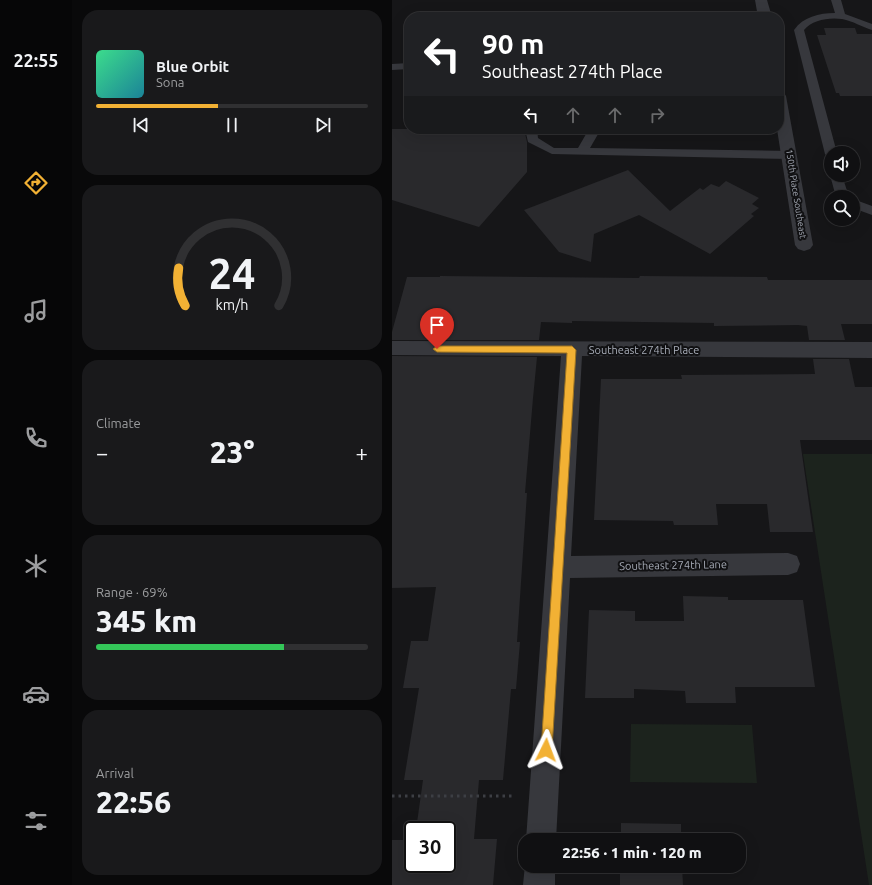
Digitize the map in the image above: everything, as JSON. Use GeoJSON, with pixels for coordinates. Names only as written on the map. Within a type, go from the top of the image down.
{"type":"FeatureCollection","features":[{"type":"Feature","properties":{"kind":"street"},"geometry":{"type":"LineString","coordinates":[[761,0],[764,12]]}},
{"type":"Feature","properties":{"kind":"street","name":"150th Place Southeast"},"geometry":{"type":"LineString","coordinates":[[784,122],[804,244]]}},
{"type":"Feature","properties":{"kind":"street","name":"Southeast 274th Place"},"geometry":{"type":"LineString","coordinates":[[392,348],[572,350],[872,350]]}},
{"type":"Feature","properties":{"kind":"street"},"geometry":{"type":"LineString","coordinates":[[541,833],[572,350]]}},
{"type":"Feature","properties":{"kind":"street","name":"Southeast 274th Lane"},"geometry":{"type":"LineString","coordinates":[[558,567],[788,564]]}},
{"type":"Feature","properties":{"kind":"street"},"geometry":{"type":"LineString","coordinates":[[539,885],[540,873]]}},
{"type":"Feature","properties":{"kind":"lane"},"geometry":{"type":"LineString","coordinates":[[836,0],[841,16]]}},
{"type":"Feature","properties":{"kind":"lane"},"geometry":{"type":"LineString","coordinates":[[829,146],[799,30],[801,26],[809,20],[827,16],[841,16],[872,27]]}},
{"type":"Feature","properties":{"kind":"lane"},"geometry":{"type":"LineString","coordinates":[[392,67],[404,66]]}},
{"type":"Feature","properties":{"kind":"lane"},"geometry":{"type":"LineString","coordinates":[[531,134],[532,140],[552,151],[790,154]]}},
{"type":"Feature","properties":{"kind":"lane"},"geometry":{"type":"LineString","coordinates":[[582,152],[592,134]]}},
{"type":"Feature","properties":{"kind":"lane"},"geometry":{"type":"LineString","coordinates":[[860,206],[872,211]]}},
{"type":"Feature","properties":{"kind":"path"},"geometry":{"type":"LineString","coordinates":[[392,796],[544,796]]}},
{"type":"Feature","properties":{"kind":"shaded area"},"geometry":{"type":"Polygon","coordinates":[[[803,454],[872,454],[872,885],[869,885],[803,454]]]}},
{"type":"Feature","properties":{"kind":"shaded area"},"geometry":{"type":"Polygon","coordinates":[[[631,724],[752,725],[757,783],[630,782],[631,724]]]}},
{"type":"Feature","properties":{"kind":"building"},"geometry":{"type":"Polygon","coordinates":[[[824,28],[855,28],[857,34],[872,34],[872,96],[840,96],[839,93],[836,93],[817,35],[826,35],[824,28]]]}},
{"type":"Feature","properties":{"kind":"building"},"geometry":{"type":"Polygon","coordinates":[[[392,129],[404,129],[404,134],[525,134],[527,142],[527,172],[479,227],[392,200],[392,129]]]}},
{"type":"Feature","properties":{"kind":"building"},"geometry":{"type":"Polygon","coordinates":[[[628,170],[670,211],[700,188],[703,190],[711,184],[719,187],[726,181],[759,198],[752,204],[759,208],[751,214],[754,216],[710,254],[639,215],[594,234],[591,262],[559,252],[524,210],[628,170]]]}},
{"type":"Feature","properties":{"kind":"building"},"geometry":{"type":"Polygon","coordinates":[[[640,276],[767,277],[768,280],[872,280],[872,324],[841,324],[845,340],[809,340],[807,326],[798,325],[714,326],[714,323],[572,321],[572,323],[541,322],[539,340],[392,340],[392,332],[407,277],[639,278],[640,276]]]}},
{"type":"Feature","properties":{"kind":"building"},"geometry":{"type":"Polygon","coordinates":[[[392,356],[537,357],[525,493],[527,493],[517,642],[520,642],[516,689],[511,689],[503,780],[479,780],[474,839],[497,839],[493,885],[392,885],[392,840],[404,840],[404,873],[456,873],[456,821],[417,821],[423,780],[404,780],[419,688],[403,688],[411,641],[428,641],[436,587],[392,588],[392,356]]]}},
{"type":"Feature","properties":{"kind":"building"},"geometry":{"type":"Polygon","coordinates":[[[813,359],[849,359],[855,387],[872,387],[872,440],[800,440],[813,532],[770,532],[767,504],[716,504],[718,525],[674,525],[673,521],[594,520],[601,379],[682,379],[681,375],[815,374],[813,359]]]}},
{"type":"Feature","properties":{"kind":"building"},"geometry":{"type":"Polygon","coordinates":[[[683,596],[728,597],[728,600],[803,600],[815,687],[735,687],[736,703],[686,703],[685,691],[634,689],[634,698],[585,698],[589,610],[635,611],[635,621],[684,621],[683,596]]]}},
{"type":"Feature","properties":{"kind":"building"},"geometry":{"type":"Polygon","coordinates":[[[621,823],[681,824],[681,833],[621,833],[621,823]]]}},
{"type":"Feature","properties":{"kind":"building"},"geometry":{"type":"Polygon","coordinates":[[[620,873],[682,873],[683,885],[620,885],[620,873]]]}},
{"type":"Feature","properties":{"kind":"route"},"geometry":{"type":"LineString","coordinates":[[437,349],[572,350],[546,750]]}}]}
